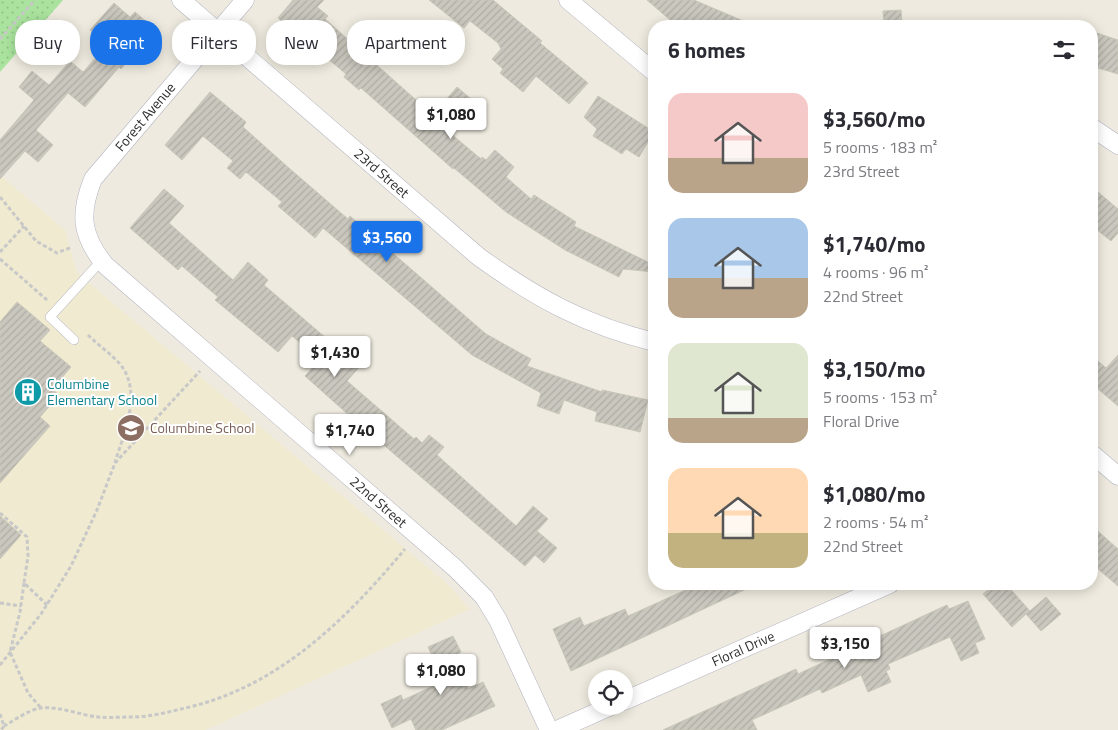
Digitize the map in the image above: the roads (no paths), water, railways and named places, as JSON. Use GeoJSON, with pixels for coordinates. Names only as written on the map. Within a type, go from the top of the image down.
{"type":"FeatureCollection","features":[{"type":"Feature","properties":{"kind":"street","name":"23rd Street"},"geometry":{"type":"LineString","coordinates":[[181,0],[204,20]]}},
{"type":"Feature","properties":{"kind":"street","name":"Forest Avenue"},"geometry":{"type":"LineString","coordinates":[[228,20],[245,0]]}},
{"type":"Feature","properties":{"kind":"street"},"geometry":{"type":"LineString","coordinates":[[568,0],[648,67]]}},
{"type":"Feature","properties":{"kind":"street","name":"Forest Avenue"},"geometry":{"type":"LineString","coordinates":[[83,221],[85,199],[93,179],[189,65]]}},
{"type":"Feature","properties":{"kind":"street","name":"23rd Street"},"geometry":{"type":"LineString","coordinates":[[255,65],[479,257],[509,278],[572,315],[622,334],[648,340]]}},
{"type":"Feature","properties":{"kind":"street"},"geometry":{"type":"LineString","coordinates":[[1098,132],[1118,145]]}},
{"type":"Feature","properties":{"kind":"street","name":"22nd Street"},"geometry":{"type":"LineString","coordinates":[[83,221],[89,241],[101,261],[417,534],[455,568],[484,598],[498,620],[549,730]]}},
{"type":"Feature","properties":{"kind":"street"},"geometry":{"type":"LineString","coordinates":[[1098,459],[1118,476]]}},
{"type":"Feature","properties":{"kind":"street","name":"Floral Drive"},"geometry":{"type":"LineString","coordinates":[[633,697],[876,590]]}},
{"type":"Feature","properties":{"kind":"street"},"geometry":{"type":"LineString","coordinates":[[557,730],[591,715]]}},
{"type":"Feature","properties":{"kind":"lane"},"geometry":{"type":"LineString","coordinates":[[74,340],[50,317],[101,261]]}},
{"type":"Feature","properties":{"kind":"place","name":"Columbine Elementary School"},"geometry":{"type":"Point","coordinates":[28,392]}},
{"type":"Feature","properties":{"kind":"place","name":"Columbine School"},"geometry":{"type":"Point","coordinates":[131,428]}}]}
